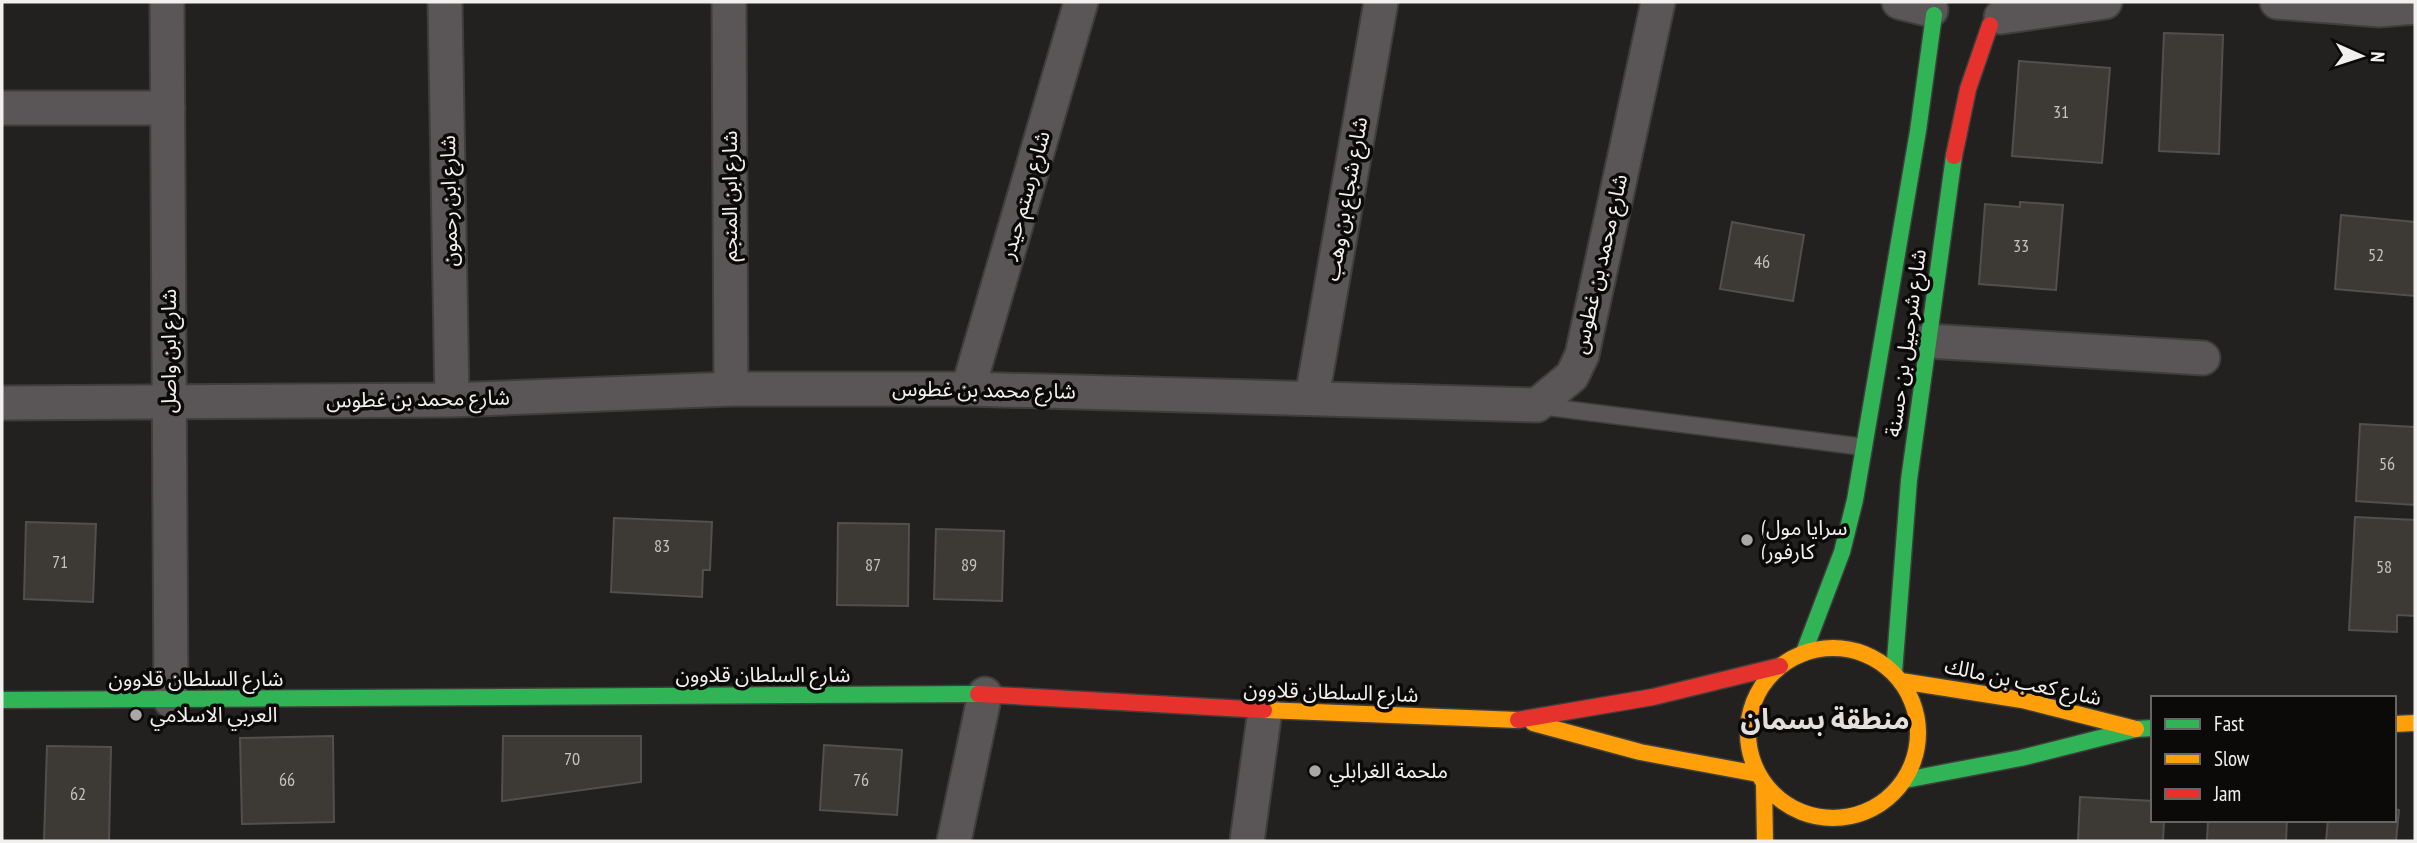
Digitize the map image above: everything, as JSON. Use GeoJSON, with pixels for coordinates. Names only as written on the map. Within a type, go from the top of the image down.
{"type":"FeatureCollection","features":[{"type":"Feature","properties":{"kind":"street","name":"شارع ابن واصل"},"geometry":{"type":"LineString","coordinates":[[167,2],[171,701]]}},
{"type":"Feature","properties":{"kind":"street","name":"شارع ابن رحمون"},"geometry":{"type":"LineString","coordinates":[[445,2],[452,400]]}},
{"type":"Feature","properties":{"kind":"street","name":"شارع ابن المنجم"},"geometry":{"type":"LineString","coordinates":[[729,2],[731,389]]}},
{"type":"Feature","properties":{"kind":"street","name":"شارع رستم حيدر"},"geometry":{"type":"LineString","coordinates":[[968,389],[1081,2]]}},
{"type":"Feature","properties":{"kind":"street","name":"شارع شجاع بن وهب"},"geometry":{"type":"LineString","coordinates":[[1312,397],[1381,2]]}},
{"type":"Feature","properties":{"kind":"street","name":"شارع محمد بن غطوس"},"geometry":{"type":"LineString","coordinates":[[2,403],[452,400],[731,389],[968,389],[1537,405],[1572,376],[1582,355],[1658,2]]}},
{"type":"Feature","properties":{"kind":"street"},"geometry":{"type":"LineString","coordinates":[[1899,2],[1942,17],[2001,15],[2105,2]]}},
{"type":"Feature","properties":{"kind":"street"},"geometry":{"type":"LineString","coordinates":[[2277,2],[2379,10],[2415,7]]}},
{"type":"Feature","properties":{"kind":"street"},"geometry":{"type":"LineString","coordinates":[[2379,10],[2415,23]]}},
{"type":"Feature","properties":{"kind":"street","name":"شارع شرحبيل بن حسنة"},"geometry":{"type":"LineString","coordinates":[[1898,677],[1905,506],[1965,97],[1975,60],[2001,15]]}},
{"type":"Feature","properties":{"kind":"street","name":"شارع شرحبيل بن حسنة"},"geometry":{"type":"LineString","coordinates":[[1804,652],[1842,552],[1864,447],[1918,131],[1942,17]]}},
{"type":"Feature","properties":{"kind":"street"},"geometry":{"type":"LineString","coordinates":[[2,108],[168,108]]}},
{"type":"Feature","properties":{"kind":"street"},"geometry":{"type":"LineString","coordinates":[[1928,341],[2203,358]]}},
{"type":"Feature","properties":{"kind":"street"},"geometry":{"type":"LineString","coordinates":[[1765,841],[1761,779],[1748,745],[1749,716],[1760,688],[1780,666],[1804,652],[1828,648],[1852,649],[1875,658],[1898,677],[1914,704],[1919,730],[1916,756],[1905,780],[1863,830]]}},
{"type":"Feature","properties":{"kind":"street","name":"شارع السلطان قلاوون"},"geometry":{"type":"LineString","coordinates":[[2,701],[985,694],[1265,710],[1524,720],[1653,697],[1780,666]]}},
{"type":"Feature","properties":{"kind":"street","name":"شارع كعب بن مالك"},"geometry":{"type":"LineString","coordinates":[[1898,677],[2022,699],[2136,729]]}},
{"type":"Feature","properties":{"kind":"street"},"geometry":{"type":"LineString","coordinates":[[954,841],[985,694]]}},
{"type":"Feature","properties":{"kind":"street"},"geometry":{"type":"LineString","coordinates":[[1247,841],[1265,710]]}},
{"type":"Feature","properties":{"kind":"street","name":"شارع السلطان قلاوون"},"geometry":{"type":"LineString","coordinates":[[1524,720],[1640,752],[1761,779]]}},
{"type":"Feature","properties":{"kind":"street"},"geometry":{"type":"LineString","coordinates":[[2396,723],[2415,723]]}},
{"type":"Feature","properties":{"kind":"street","name":"شارع كعب بن مالك"},"geometry":{"type":"LineString","coordinates":[[1905,780],[2021,758],[2136,729],[2151,728]]}},
{"type":"Feature","properties":{"kind":"street"},"geometry":{"type":"LineString","coordinates":[[1761,779],[1783,803],[1807,815],[1833,820],[1859,815],[1883,803]]}},
{"type":"Feature","properties":{"kind":"lane"},"geometry":{"type":"LineString","coordinates":[[1537,405],[1864,447]]}},
{"type":"Feature","properties":{"kind":"building"},"geometry":{"type":"Polygon","coordinates":[[[2164,33],[2223,35],[2219,154],[2159,151],[2164,33]]]}},
{"type":"Feature","properties":{"kind":"building"},"geometry":{"type":"Polygon","coordinates":[[[2019,61],[2110,68],[2102,163],[2012,156],[2019,61]]]}},
{"type":"Feature","properties":{"kind":"building"},"geometry":{"type":"Polygon","coordinates":[[[2020,202],[2063,205],[2056,290],[1979,284],[1985,204],[2020,207],[2020,202]]]}},
{"type":"Feature","properties":{"kind":"building"},"geometry":{"type":"Polygon","coordinates":[[[2341,215],[2415,222],[2415,296],[2335,289],[2341,215]]]}},
{"type":"Feature","properties":{"kind":"building"},"geometry":{"type":"Polygon","coordinates":[[[1732,222],[1804,235],[1793,301],[1720,289],[1732,222]]]}},
{"type":"Feature","properties":{"kind":"building"},"geometry":{"type":"Polygon","coordinates":[[[2360,424],[2415,427],[2415,505],[2356,501],[2360,424]]]}},
{"type":"Feature","properties":{"kind":"building"},"geometry":{"type":"Polygon","coordinates":[[[2355,517],[2415,520],[2415,616],[2397,615],[2397,632],[2349,630],[2355,517]]]}},
{"type":"Feature","properties":{"kind":"building"},"geometry":{"type":"Polygon","coordinates":[[[614,518],[712,522],[710,570],[703,570],[702,597],[611,592],[614,518]]]}},
{"type":"Feature","properties":{"kind":"building"},"geometry":{"type":"Polygon","coordinates":[[[26,522],[96,524],[93,602],[24,599],[26,522]]]}},
{"type":"Feature","properties":{"kind":"building"},"geometry":{"type":"Polygon","coordinates":[[[838,523],[909,524],[908,606],[837,605],[838,523]]]}},
{"type":"Feature","properties":{"kind":"building"},"geometry":{"type":"Polygon","coordinates":[[[936,529],[1004,531],[1002,601],[934,599],[936,529]]]}},
{"type":"Feature","properties":{"kind":"building"},"geometry":{"type":"Polygon","coordinates":[[[333,736],[334,822],[242,824],[240,738],[333,736]]]}},
{"type":"Feature","properties":{"kind":"building"},"geometry":{"type":"Polygon","coordinates":[[[503,736],[641,736],[641,782],[502,801],[503,736]]]}},
{"type":"Feature","properties":{"kind":"building"},"geometry":{"type":"Polygon","coordinates":[[[824,745],[902,750],[897,815],[820,810],[824,745]]]}},
{"type":"Feature","properties":{"kind":"building"},"geometry":{"type":"Polygon","coordinates":[[[47,746],[111,747],[109,841],[44,841],[47,746]]]}},
{"type":"Feature","properties":{"kind":"building"},"geometry":{"type":"Polygon","coordinates":[[[2080,797],[2151,801],[2151,822],[2164,822],[2163,841],[2078,841],[2080,797]]]}},
{"type":"Feature","properties":{"kind":"building"},"geometry":{"type":"Polygon","coordinates":[[[2396,809],[2399,810],[2396,841],[2326,841],[2328,822],[2396,822],[2396,809]]]}},
{"type":"Feature","properties":{"kind":"building"},"geometry":{"type":"Polygon","coordinates":[[[2208,822],[2287,822],[2286,841],[2207,841],[2208,822]]]}},
{"type":"Feature","properties":{"kind":"traffic: fast"},"geometry":{"type":"LineString","coordinates":[[1804,652],[1842,552],[1855,500],[1918,131],[1934,15]]}},
{"type":"Feature","properties":{"kind":"traffic: fast"},"geometry":{"type":"LineString","coordinates":[[1894,673],[1909,480],[1954,156]]}},
{"type":"Feature","properties":{"kind":"traffic: fast"},"geometry":{"type":"LineString","coordinates":[[2,700],[978,694]]}},
{"type":"Feature","properties":{"kind":"traffic: fast"},"geometry":{"type":"LineString","coordinates":[[1905,780],[2021,758],[2136,729],[2151,728]]}},
{"type":"Feature","properties":{"kind":"traffic: slow"},"geometry":{"type":"LineString","coordinates":[[1833,648],[1866,654],[1893,673],[1912,700],[1918,733],[1912,766],[1893,793],[1866,812],[1833,818],[1800,812],[1773,793],[1754,766],[1748,733],[1754,700],[1773,673],[1800,654],[1833,648]]}},
{"type":"Feature","properties":{"kind":"traffic: slow"},"geometry":{"type":"LineString","coordinates":[[1901,681],[2022,700],[2136,729]]}},
{"type":"Feature","properties":{"kind":"traffic: slow"},"geometry":{"type":"LineString","coordinates":[[1264,710],[1518,720]]}},
{"type":"Feature","properties":{"kind":"traffic: slow"},"geometry":{"type":"LineString","coordinates":[[1533,723],[1640,752],[1758,774]]}},
{"type":"Feature","properties":{"kind":"traffic: slow"},"geometry":{"type":"LineString","coordinates":[[2396,724],[2415,723]]}},
{"type":"Feature","properties":{"kind":"traffic: slow"},"geometry":{"type":"LineString","coordinates":[[1764,785],[1765,841]]}},
{"type":"Feature","properties":{"kind":"traffic: jam"},"geometry":{"type":"LineString","coordinates":[[1954,156],[1968,89],[1990,25]]}},
{"type":"Feature","properties":{"kind":"traffic: jam"},"geometry":{"type":"LineString","coordinates":[[1518,720],[1653,697],[1780,666]]}},
{"type":"Feature","properties":{"kind":"traffic: jam"},"geometry":{"type":"LineString","coordinates":[[978,694],[1264,710]]}},
{"type":"Feature","properties":{"kind":"place","name":"(سرايا مول (كارفور"},"geometry":{"type":"Point","coordinates":[1747,540]}},
{"type":"Feature","properties":{"kind":"place","name":"العربي الاسلامي"},"geometry":{"type":"Point","coordinates":[136,715]}},
{"type":"Feature","properties":{"kind":"place","name":"ملحمة الغرابلي"},"geometry":{"type":"Point","coordinates":[1315,771]}},
{"type":"Feature","properties":{"kind":"district","name":"منطقة بسمان"},"geometry":{"type":"Point","coordinates":[1825,719]}}]}
